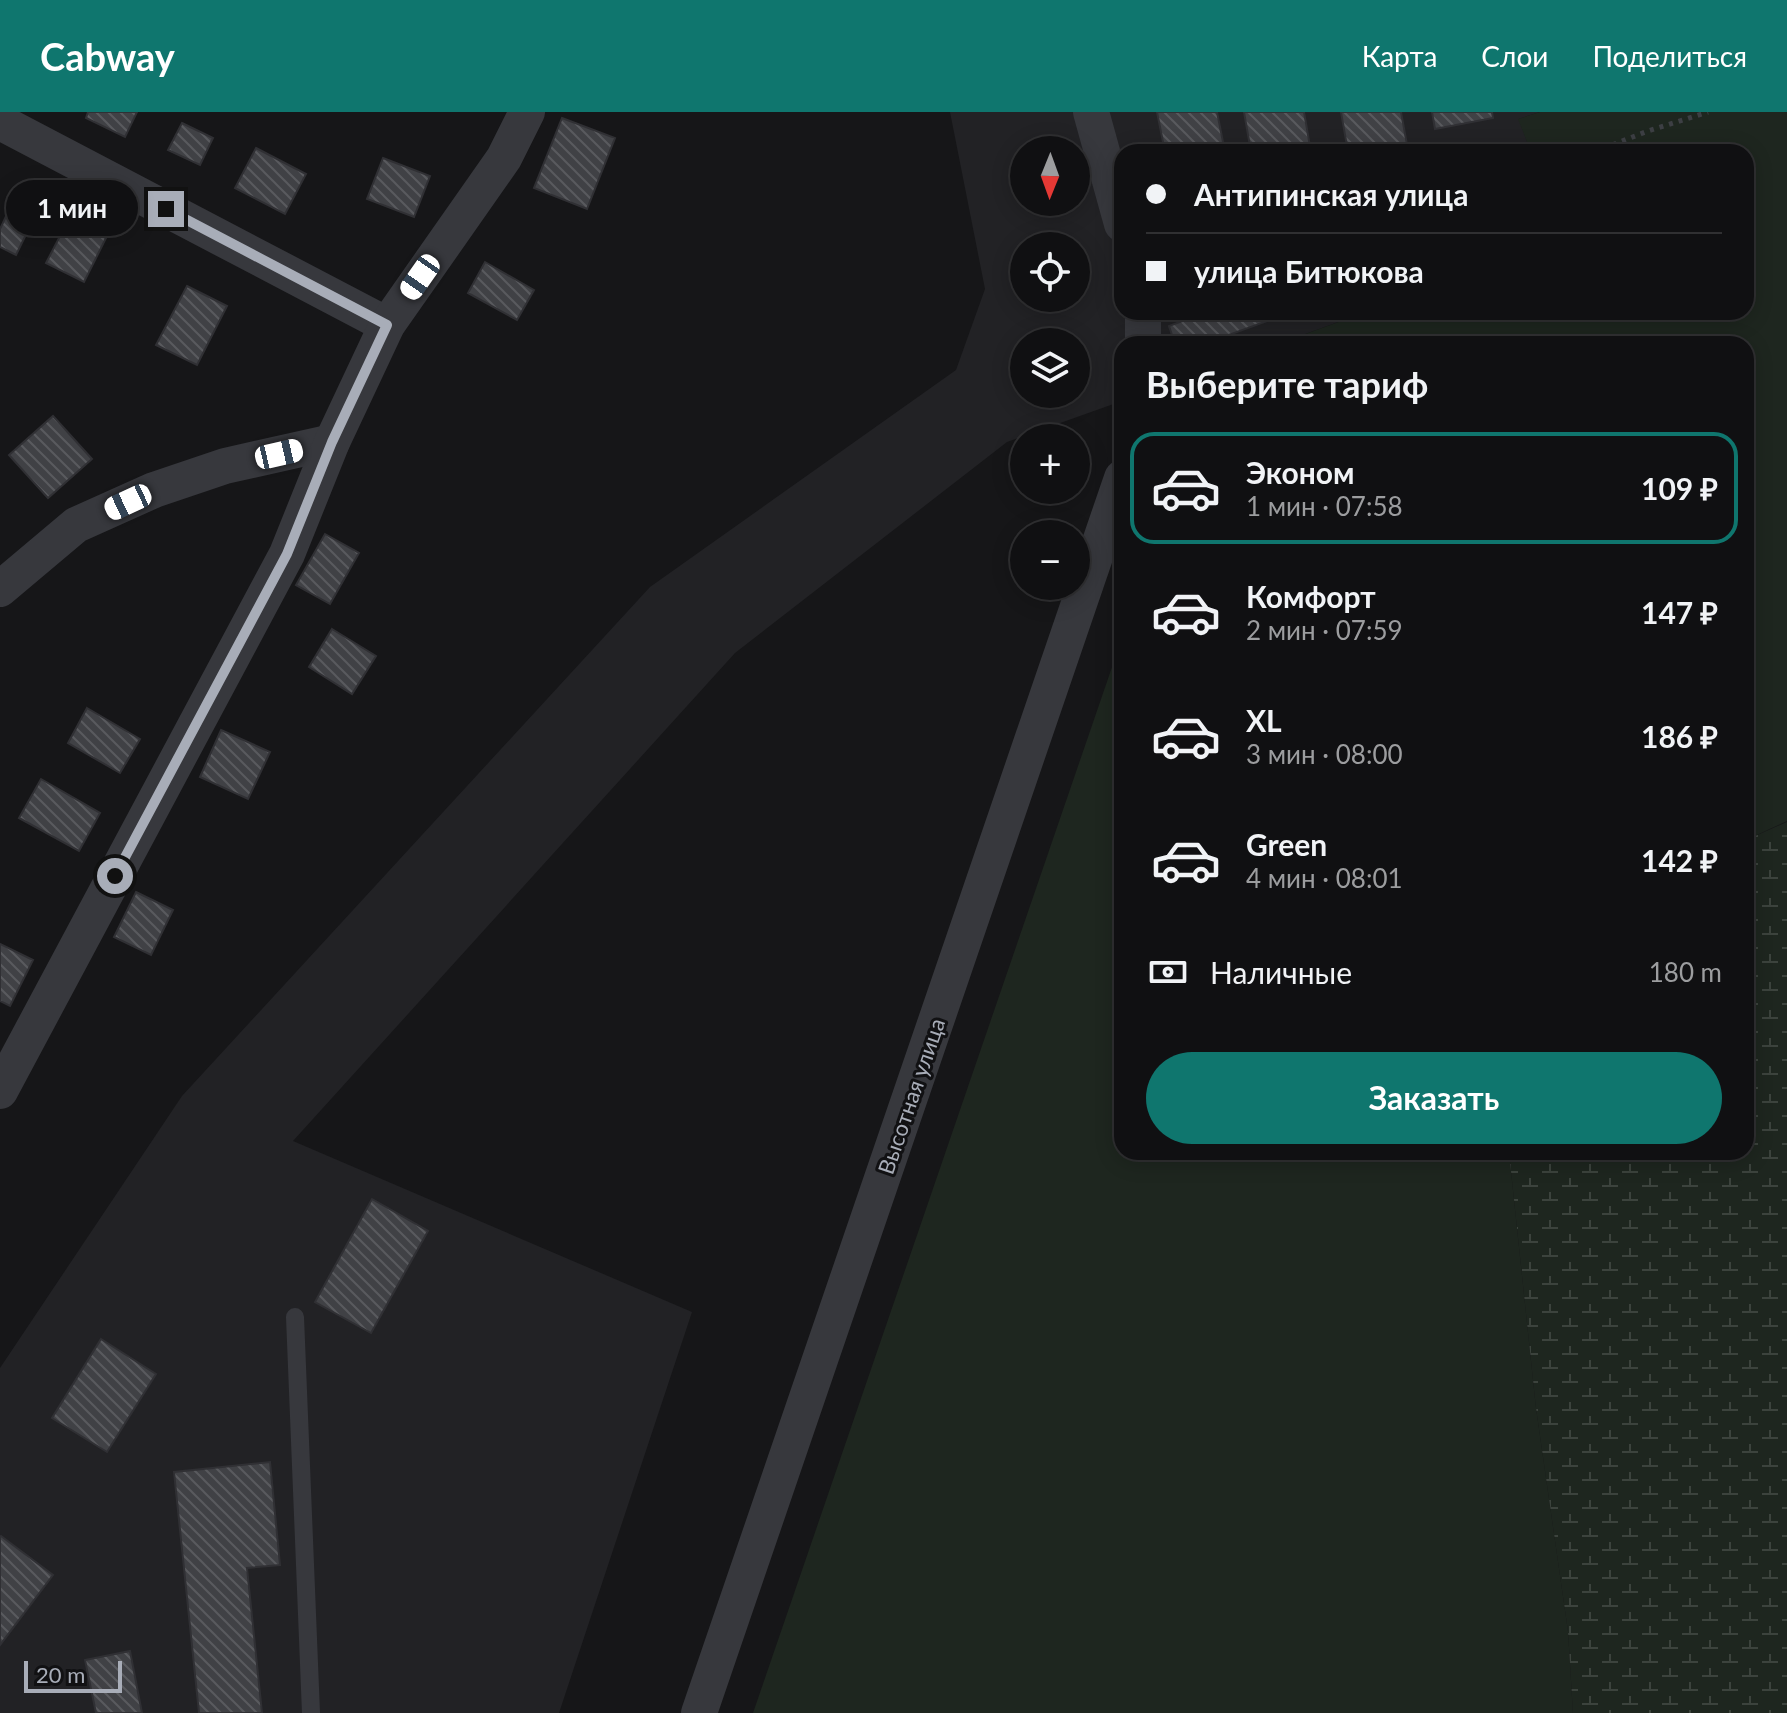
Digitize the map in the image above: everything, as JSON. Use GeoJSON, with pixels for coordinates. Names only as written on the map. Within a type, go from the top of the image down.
{"type":"FeatureCollection","features":[{"type":"Feature","properties":{"kind":"street"},"geometry":{"type":"LineString","coordinates":[[0,1091],[287,554],[332,442],[387,325],[504,158],[527,112]]}},
{"type":"Feature","properties":{"kind":"street"},"geometry":{"type":"LineString","coordinates":[[1091,112],[1114,195]]}},
{"type":"Feature","properties":{"kind":"street"},"geometry":{"type":"LineString","coordinates":[[0,122],[387,325]]}},
{"type":"Feature","properties":{"kind":"street"},"geometry":{"type":"LineString","coordinates":[[0,589],[76,525],[154,490],[225,466],[332,442]]}},
{"type":"Feature","properties":{"kind":"street","name":"Высотная улица"},"geometry":{"type":"LineString","coordinates":[[699,1713],[1114,501]]}},
{"type":"Feature","properties":{"kind":"lane"},"geometry":{"type":"LineString","coordinates":[[295,1317],[311,1713]]}},
{"type":"Feature","properties":{"kind":"path"},"geometry":{"type":"LineString","coordinates":[[1615,144],[1708,112]]}},
{"type":"Feature","properties":{"kind":"shaded area"},"geometry":{"type":"Polygon","coordinates":[[[950,112],[1540,112],[1519,119],[1528,144],[1114,144],[1114,320],[1344,320],[1300,336],[1114,336],[1114,404],[1057,424],[1010,424],[1010,441],[735,653],[293,1141],[692,1312],[559,1713],[0,1713],[0,1368],[182,1096],[650,587],[956,370],[985,289],[950,112]]]}},
{"type":"Feature","properties":{"kind":"green space"},"geometry":{"type":"Polygon","coordinates":[[[1540,112],[1787,112],[1787,821],[1754,836],[1754,336],[1300,336],[1344,320],[1754,320],[1754,144],[1528,144],[1518,119],[1540,112]]]}},
{"type":"Feature","properties":{"kind":"green space"},"geometry":{"type":"Polygon","coordinates":[[[1114,661],[1114,1160],[1510,1160],[1536,1408],[1568,1631],[1573,1713],[753,1713],[1114,661]]]}},
{"type":"Feature","properties":{"kind":"green space"},"geometry":{"type":"Polygon","coordinates":[[[1787,822],[1787,1713],[1573,1713],[1568,1631],[1536,1408],[1510,1160],[1754,1160],[1754,836],[1787,822]]]}},
{"type":"Feature","properties":{"kind":"building"},"geometry":{"type":"Polygon","coordinates":[[[88,112],[137,112],[125,137],[86,118],[88,112]]]}},
{"type":"Feature","properties":{"kind":"building"},"geometry":{"type":"Polygon","coordinates":[[[1157,112],[1217,112],[1223,144],[1163,144],[1157,112]]]}},
{"type":"Feature","properties":{"kind":"building"},"geometry":{"type":"Polygon","coordinates":[[[1244,112],[1304,112],[1310,144],[1250,144],[1244,112]]]}},
{"type":"Feature","properties":{"kind":"building"},"geometry":{"type":"Polygon","coordinates":[[[1341,112],[1401,112],[1407,144],[1347,144],[1341,112]]]}},
{"type":"Feature","properties":{"kind":"building"},"geometry":{"type":"Polygon","coordinates":[[[1432,112],[1492,112],[1493,118],[1435,129],[1432,112]]]}},
{"type":"Feature","properties":{"kind":"building"},"geometry":{"type":"Polygon","coordinates":[[[562,118],[615,138],[587,209],[534,188],[562,118]]]}},
{"type":"Feature","properties":{"kind":"building"},"geometry":{"type":"Polygon","coordinates":[[[182,123],[213,138],[200,165],[168,150],[182,123]]]}},
{"type":"Feature","properties":{"kind":"building"},"geometry":{"type":"Polygon","coordinates":[[[256,148],[306,174],[285,214],[235,188],[256,148]]]}},
{"type":"Feature","properties":{"kind":"building"},"geometry":{"type":"Polygon","coordinates":[[[383,158],[430,176],[414,217],[367,199],[383,158]]]}},
{"type":"Feature","properties":{"kind":"building"},"geometry":{"type":"Polygon","coordinates":[[[16,195],[40,206],[16,255],[0,247],[0,229],[16,195]]]}},
{"type":"Feature","properties":{"kind":"building"},"geometry":{"type":"Polygon","coordinates":[[[72,213],[109,232],[84,282],[46,263],[72,213]]]}},
{"type":"Feature","properties":{"kind":"building"},"geometry":{"type":"Polygon","coordinates":[[[485,262],[534,290],[517,320],[468,293],[485,262]]]}},
{"type":"Feature","properties":{"kind":"building"},"geometry":{"type":"Polygon","coordinates":[[[187,286],[227,306],[197,365],[156,345],[187,286]]]}},
{"type":"Feature","properties":{"kind":"building"},"geometry":{"type":"Polygon","coordinates":[[[1185,320],[1270,320],[1226,336],[1172,336],[1169,326],[1185,320]]]}},
{"type":"Feature","properties":{"kind":"building"},"geometry":{"type":"Polygon","coordinates":[[[53,416],[92,459],[48,498],[9,455],[53,416]]]}},
{"type":"Feature","properties":{"kind":"building"},"geometry":{"type":"Polygon","coordinates":[[[325,534],[359,553],[330,604],[296,585],[325,534]]]}},
{"type":"Feature","properties":{"kind":"building"},"geometry":{"type":"Polygon","coordinates":[[[332,629],[376,656],[352,694],[309,667],[332,629]]]}},
{"type":"Feature","properties":{"kind":"building"},"geometry":{"type":"Polygon","coordinates":[[[87,708],[140,739],[120,773],[68,743],[87,708]]]}},
{"type":"Feature","properties":{"kind":"building"},"geometry":{"type":"Polygon","coordinates":[[[221,730],[270,752],[248,799],[200,777],[221,730]]]}},
{"type":"Feature","properties":{"kind":"building"},"geometry":{"type":"Polygon","coordinates":[[[41,779],[100,813],[79,851],[19,818],[41,779]]]}},
{"type":"Feature","properties":{"kind":"building"},"geometry":{"type":"Polygon","coordinates":[[[136,892],[173,910],[151,955],[114,937],[136,892]]]}},
{"type":"Feature","properties":{"kind":"building"},"geometry":{"type":"Polygon","coordinates":[[[0,944],[33,960],[10,1006],[0,1001],[0,944]]]}},
{"type":"Feature","properties":{"kind":"building"},"geometry":{"type":"Polygon","coordinates":[[[372,1199],[428,1231],[371,1333],[315,1302],[372,1199]]]}},
{"type":"Feature","properties":{"kind":"building"},"geometry":{"type":"Polygon","coordinates":[[[101,1339],[156,1374],[107,1452],[52,1418],[101,1339]]]}},
{"type":"Feature","properties":{"kind":"building"},"geometry":{"type":"Polygon","coordinates":[[[270,1462],[280,1565],[247,1568],[262,1713],[199,1713],[174,1472],[270,1462]]]}},
{"type":"Feature","properties":{"kind":"building"},"geometry":{"type":"Polygon","coordinates":[[[0,1537],[53,1575],[0,1645],[0,1537]]]}},
{"type":"Feature","properties":{"kind":"building"},"geometry":{"type":"Polygon","coordinates":[[[130,1651],[142,1713],[96,1713],[85,1660],[130,1651]]]}},
{"type":"Feature","properties":{"kind":"route"},"geometry":{"type":"LineString","coordinates":[[115,876],[287,554],[332,442],[387,325],[166,209]]}}]}
